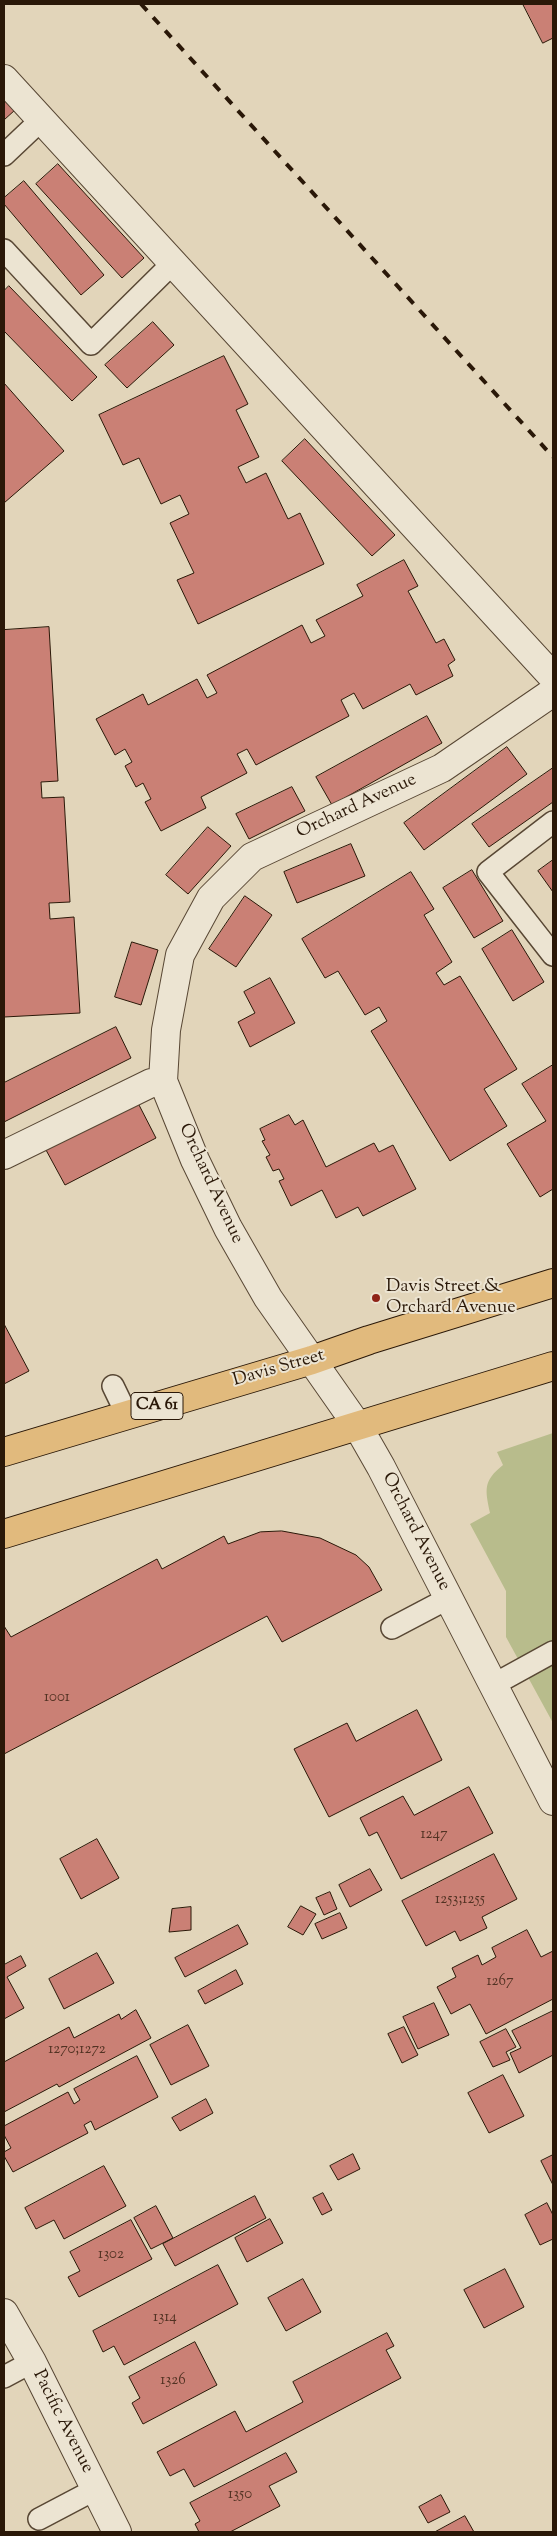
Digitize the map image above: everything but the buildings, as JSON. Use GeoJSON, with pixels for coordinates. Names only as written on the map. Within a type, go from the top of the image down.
{"type":"FeatureCollection","features":[{"type":"Feature","properties":{"kind":"main road","name":"Davis Street"},"geometry":{"type":"LineString","coordinates":[[4,1452],[312,1360],[369,1340],[553,1283]]}},
{"type":"Feature","properties":{"kind":"main road"},"geometry":{"type":"LineString","coordinates":[[4,1534],[356,1424],[553,1366]]}},
{"type":"Feature","properties":{"kind":"street"},"geometry":{"type":"LineString","coordinates":[[4,79],[553,677]]}},
{"type":"Feature","properties":{"kind":"street","name":"Orchard Avenue"},"geometry":{"type":"LineString","coordinates":[[553,692],[442,768],[294,836],[250,859],[211,898],[180,955],[166,1030],[163,1081],[195,1160],[228,1228],[268,1298],[356,1424],[387,1477],[553,1801]]}},
{"type":"Feature","properties":{"kind":"street"},"geometry":{"type":"LineString","coordinates":[[4,1155],[151,1083],[163,1081]]}},
{"type":"Feature","properties":{"kind":"street","name":"Pacific Avenue"},"geometry":{"type":"LineString","coordinates":[[4,2313],[32,2362],[118,2532]]}},
{"type":"Feature","properties":{"kind":"lane"},"geometry":{"type":"LineString","coordinates":[[4,155],[42,120]]}},
{"type":"Feature","properties":{"kind":"lane"},"geometry":{"type":"LineString","coordinates":[[4,250],[91,344],[174,262]]}},
{"type":"Feature","properties":{"kind":"lane"},"geometry":{"type":"LineString","coordinates":[[553,822],[488,872],[553,955]]}},
{"type":"Feature","properties":{"kind":"lane"},"geometry":{"type":"LineString","coordinates":[[113,1386],[127,1415]]}},
{"type":"Feature","properties":{"kind":"lane"},"geometry":{"type":"LineString","coordinates":[[392,1628],[449,1598]]}},
{"type":"Feature","properties":{"kind":"lane"},"geometry":{"type":"LineString","coordinates":[[493,1685],[553,1652]]}},
{"type":"Feature","properties":{"kind":"lane"},"geometry":{"type":"LineString","coordinates":[[4,2377],[32,2362]]}},
{"type":"Feature","properties":{"kind":"lane"},"geometry":{"type":"LineString","coordinates":[[39,2519],[96,2489]]}},
{"type":"Feature","properties":{"kind":"green space"},"geometry":{"type":"Polygon","coordinates":[[[553,1433],[553,1723],[506,1637],[506,1591],[470,1524],[490,1513],[487,1486],[492,1476],[503,1465],[497,1452],[553,1433]]]}},
{"type":"Feature","properties":{"kind":"railway"},"geometry":{"type":"LineString","coordinates":[[141,4],[553,457]]}},
{"type":"Feature","properties":{"kind":"place","name":"Davis Street & Orchard Avenue"},"geometry":{"type":"Point","coordinates":[376,1298]}}]}
